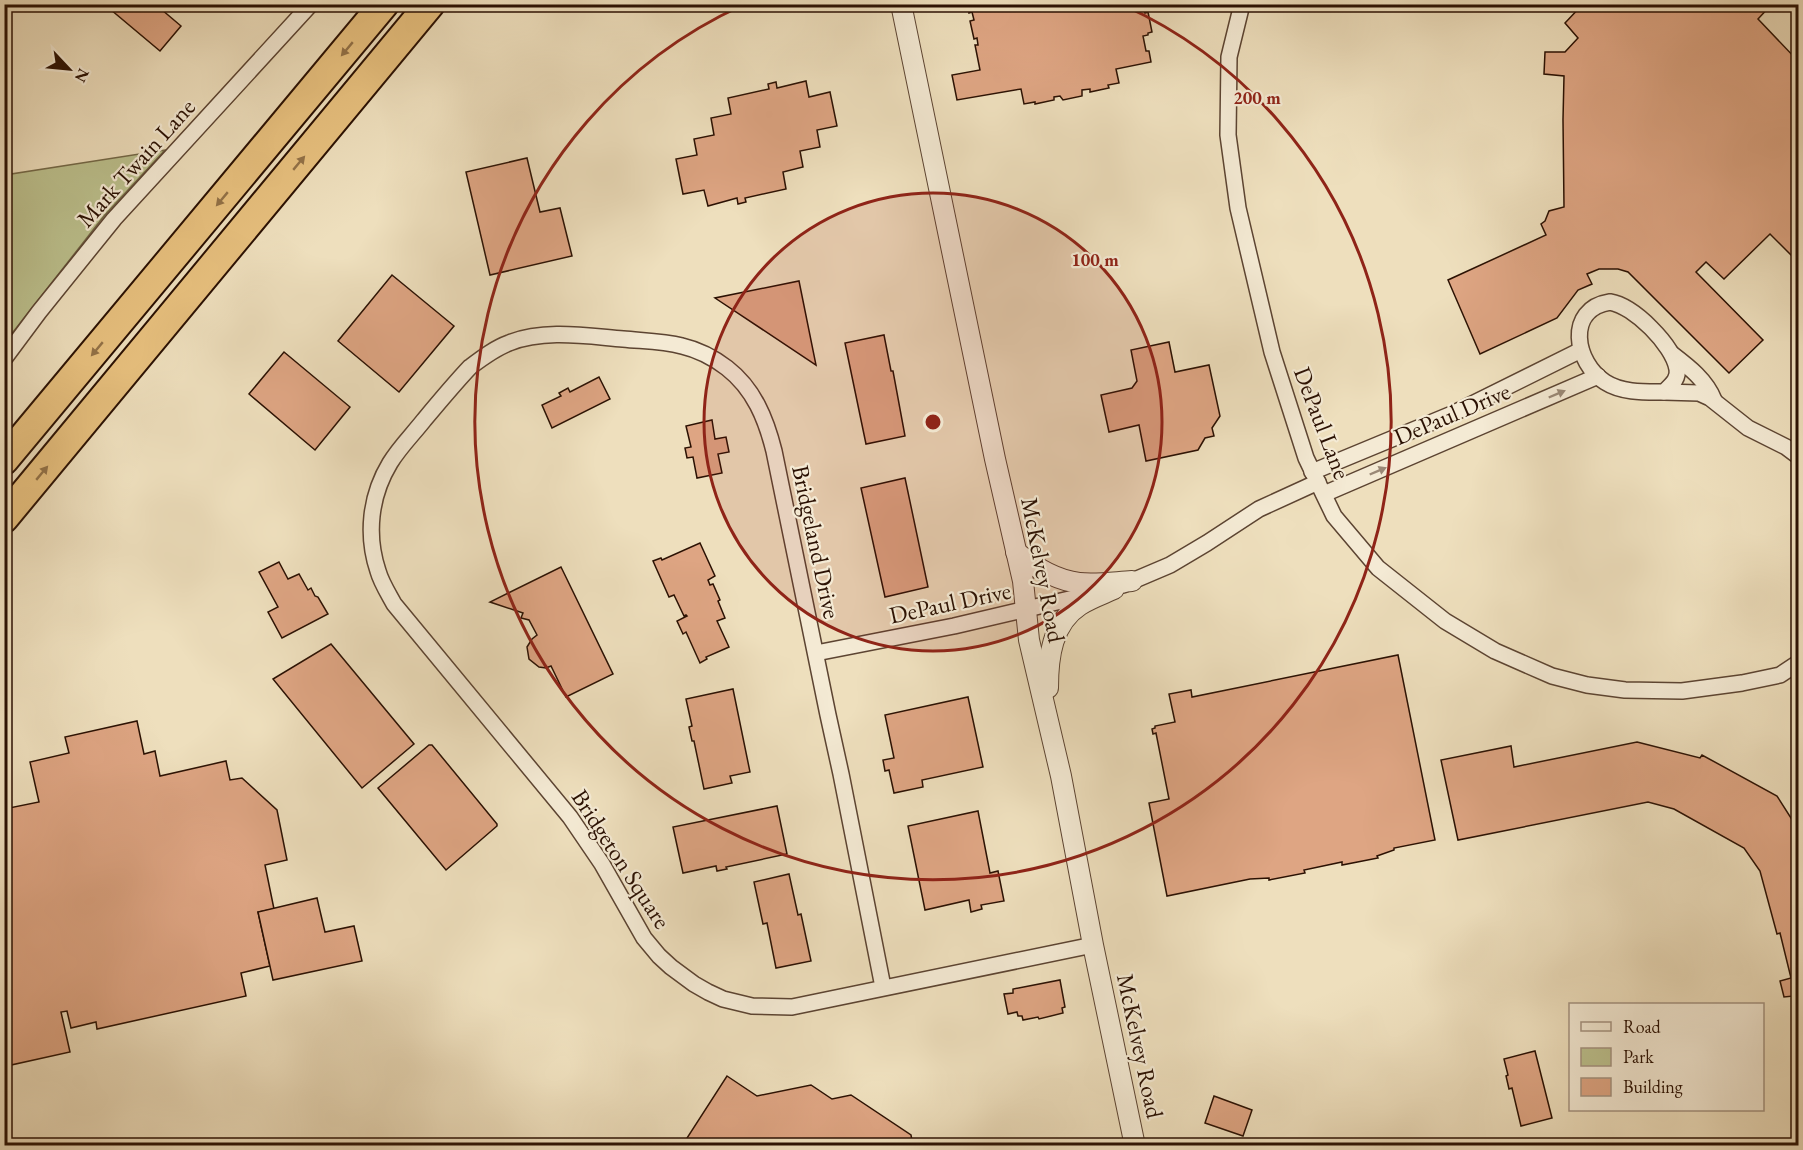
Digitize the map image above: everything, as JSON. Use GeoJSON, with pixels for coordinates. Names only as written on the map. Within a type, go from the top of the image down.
{"type":"FeatureCollection","features":[{"type":"Feature","properties":{"kind":"highway"},"geometry":{"type":"LineString","coordinates":[[4,460],[384,4]]}},
{"type":"Feature","properties":{"kind":"highway"},"geometry":{"type":"LineString","coordinates":[[4,518],[430,4]]}},
{"type":"Feature","properties":{"kind":"street","name":"Mark Twain Lane"},"geometry":{"type":"LineString","coordinates":[[4,359],[114,219],[310,4]]}},
{"type":"Feature","properties":{"kind":"street","name":"McKelvey Road"},"geometry":{"type":"LineString","coordinates":[[901,4],[1023,581],[1029,639],[1061,776],[1092,945],[1135,1146]]}},
{"type":"Feature","properties":{"kind":"street","name":"DePaul Lane"},"geometry":{"type":"LineString","coordinates":[[1242,4],[1229,57],[1228,135],[1238,208],[1272,352],[1306,458],[1335,516],[1378,568],[1436,615],[1495,651],[1552,676],[1597,687],[1682,691],[1780,675],[1798,663]]}},
{"type":"Feature","properties":{"kind":"street"},"geometry":{"type":"LineString","coordinates":[[1714,400],[1709,388],[1689,367],[1672,354],[1635,314],[1619,303],[1603,303],[1583,317],[1578,332],[1581,350],[1588,364],[1606,383],[1632,392],[1699,393],[1714,400],[1748,428],[1786,447],[1798,456]]}},
{"type":"Feature","properties":{"kind":"street","name":"Bridgeland Drive"},"geometry":{"type":"LineString","coordinates":[[482,357],[510,342],[538,336],[576,335],[681,345],[705,354],[728,369],[752,396],[762,413],[771,438],[883,987]]}},
{"type":"Feature","properties":{"kind":"street","name":"DePaul Drive"},"geometry":{"type":"LineString","coordinates":[[816,653],[1026,610],[1123,585],[1170,565],[1259,509],[1318,482],[1581,350]]}},
{"type":"Feature","properties":{"kind":"street"},"geometry":{"type":"LineString","coordinates":[[1664,392],[1675,382],[1678,370],[1672,354]]}},
{"type":"Feature","properties":{"kind":"street","name":"Bridgeton Square"},"geometry":{"type":"LineString","coordinates":[[482,357],[470,367],[400,448],[390,464],[376,493],[370,525],[372,548],[378,572],[394,604],[570,817],[611,878],[644,938],[659,956],[682,976],[723,999],[766,1007],[792,1007],[1092,945]]}},
{"type":"Feature","properties":{"kind":"street","name":"DePaul Drive"},"geometry":{"type":"LineString","coordinates":[[1318,482],[1598,376]]}},
{"type":"Feature","properties":{"kind":"street"},"geometry":{"type":"LineString","coordinates":[[1016,552],[1031,564],[1065,580],[1123,585]]}},
{"type":"Feature","properties":{"kind":"street"},"geometry":{"type":"LineString","coordinates":[[1049,724],[1048,664],[1053,641],[1065,618],[1080,605],[1123,585]]}},
{"type":"Feature","properties":{"kind":"street"},"geometry":{"type":"LineString","coordinates":[[1780,675],[1798,675]]}},
{"type":"Feature","properties":{"kind":"green space"},"geometry":{"type":"Polygon","coordinates":[[[165,150],[104,216],[10,336],[4,315],[5,175],[165,150]]]}},
{"type":"Feature","properties":{"kind":"building"},"geometry":{"type":"Polygon","coordinates":[[[104,4],[155,4],[181,26],[160,51],[104,4]]]}},
{"type":"Feature","properties":{"kind":"building"},"geometry":{"type":"Polygon","coordinates":[[[968,4],[1137,4],[1138,11],[1148,12],[1152,32],[1143,36],[1151,62],[1116,69],[1119,83],[1108,85],[1109,88],[1090,92],[1090,89],[1082,90],[1082,96],[1063,100],[1060,96],[1054,97],[1054,100],[1024,104],[1021,89],[957,100],[952,75],[980,70],[975,45],[978,45],[977,38],[974,39],[970,21],[974,20],[972,12],[969,13],[968,4]]]}},
{"type":"Feature","properties":{"kind":"building"},"geometry":{"type":"Polygon","coordinates":[[[1583,4],[1772,4],[1758,19],[1798,61],[1798,250],[1792,256],[1770,234],[1724,279],[1706,262],[1696,272],[1763,340],[1729,373],[1628,272],[1618,269],[1599,269],[1587,274],[1592,284],[1578,290],[1557,318],[1480,354],[1448,280],[1546,235],[1541,224],[1545,221],[1549,211],[1564,207],[1564,76],[1544,74],[1545,52],[1565,52],[1578,38],[1565,23],[1583,4]]]}},
{"type":"Feature","properties":{"kind":"building"},"geometry":{"type":"Polygon","coordinates":[[[806,81],[809,97],[830,92],[837,126],[817,130],[820,147],[800,151],[803,167],[783,172],[786,189],[745,198],[746,202],[738,204],[737,198],[708,206],[704,190],[683,194],[676,159],[697,155],[694,139],[714,135],[711,118],[731,114],[728,98],[769,89],[768,84],[776,82],[777,88],[806,81]]]}},
{"type":"Feature","properties":{"kind":"building"},"geometry":{"type":"Polygon","coordinates":[[[527,158],[540,212],[560,208],[572,256],[490,275],[466,172],[527,158]]]}},
{"type":"Feature","properties":{"kind":"building"},"geometry":{"type":"Polygon","coordinates":[[[392,275],[454,326],[399,392],[338,341],[392,275]]]}},
{"type":"Feature","properties":{"kind":"building"},"geometry":{"type":"Polygon","coordinates":[[[799,281],[816,365],[715,298],[799,281]]]}},
{"type":"Feature","properties":{"kind":"building"},"geometry":{"type":"Polygon","coordinates":[[[884,335],[905,436],[866,444],[845,343],[884,335]]]}},
{"type":"Feature","properties":{"kind":"building"},"geometry":{"type":"Polygon","coordinates":[[[1169,342],[1175,372],[1209,365],[1220,416],[1212,428],[1214,436],[1205,438],[1198,450],[1146,461],[1139,425],[1109,432],[1101,395],[1132,388],[1137,381],[1131,350],[1169,342]]]}},
{"type":"Feature","properties":{"kind":"building"},"geometry":{"type":"Polygon","coordinates":[[[284,352],[350,407],[315,450],[249,394],[284,352]]]}},
{"type":"Feature","properties":{"kind":"building"},"geometry":{"type":"Polygon","coordinates":[[[599,377],[610,399],[552,428],[542,405],[561,396],[559,393],[568,388],[570,392],[599,377]]]}},
{"type":"Feature","properties":{"kind":"building"},"geometry":{"type":"Polygon","coordinates":[[[712,420],[715,439],[726,437],[729,452],[718,454],[722,473],[697,478],[693,457],[687,458],[685,448],[691,447],[686,426],[712,420]]]}},
{"type":"Feature","properties":{"kind":"building"},"geometry":{"type":"Polygon","coordinates":[[[905,478],[928,587],[885,597],[861,488],[905,478]]]}},
{"type":"Feature","properties":{"kind":"building"},"geometry":{"type":"Polygon","coordinates":[[[700,543],[715,576],[708,580],[710,585],[713,584],[720,600],[718,601],[725,618],[717,621],[729,647],[706,657],[707,659],[700,663],[686,632],[683,634],[677,621],[687,616],[684,616],[674,595],[669,597],[653,561],[661,558],[662,560],[700,543]]]}},
{"type":"Feature","properties":{"kind":"building"},"geometry":{"type":"Polygon","coordinates":[[[279,562],[288,579],[299,574],[308,590],[311,588],[328,614],[282,638],[268,612],[278,607],[259,572],[279,562]]]}},
{"type":"Feature","properties":{"kind":"building"},"geometry":{"type":"Polygon","coordinates":[[[561,567],[613,674],[566,697],[551,666],[539,667],[529,659],[527,647],[537,635],[529,620],[521,618],[523,613],[490,602],[561,567]]]}},
{"type":"Feature","properties":{"kind":"building"},"geometry":{"type":"Polygon","coordinates":[[[331,644],[414,744],[362,788],[273,679],[331,644]]]}},
{"type":"Feature","properties":{"kind":"building"},"geometry":{"type":"Polygon","coordinates":[[[1398,655],[1435,840],[1394,848],[1394,850],[1377,856],[1378,858],[1342,865],[1342,862],[1304,870],[1305,873],[1269,880],[1269,878],[1250,879],[1167,896],[1149,803],[1169,799],[1156,733],[1153,734],[1152,729],[1155,726],[1175,722],[1169,694],[1191,690],[1192,697],[1398,655]]]}},
{"type":"Feature","properties":{"kind":"building"},"geometry":{"type":"Polygon","coordinates":[[[733,689],[750,772],[730,776],[732,783],[704,789],[689,727],[692,726],[686,699],[733,689]]]}},
{"type":"Feature","properties":{"kind":"building"},"geometry":{"type":"Polygon","coordinates":[[[968,697],[983,767],[922,780],[923,787],[894,793],[889,770],[885,771],[883,760],[894,758],[885,715],[968,697]]]}},
{"type":"Feature","properties":{"kind":"building"},"geometry":{"type":"Polygon","coordinates":[[[137,721],[144,754],[155,751],[160,776],[226,761],[230,780],[242,778],[277,810],[287,860],[265,865],[274,909],[258,912],[270,966],[241,973],[246,996],[97,1029],[96,1022],[71,1028],[67,1011],[61,1012],[70,1052],[11,1065],[4,1035],[4,809],[39,802],[30,762],[69,753],[65,737],[137,721]]]}},
{"type":"Feature","properties":{"kind":"building"},"geometry":{"type":"Polygon","coordinates":[[[1637,742],[1700,758],[1702,755],[1777,796],[1798,829],[1798,1020],[1793,996],[1784,997],[1780,981],[1791,978],[1780,933],[1777,934],[1760,871],[1744,848],[1674,809],[1648,802],[1458,840],[1441,760],[1511,746],[1514,767],[1637,742]]]}},
{"type":"Feature","properties":{"kind":"building"},"geometry":{"type":"Polygon","coordinates":[[[429,745],[432,745],[497,824],[446,870],[378,788],[429,745]]]}},
{"type":"Feature","properties":{"kind":"building"},"geometry":{"type":"Polygon","coordinates":[[[777,806],[787,854],[717,871],[716,866],[683,873],[673,827],[777,806]]]}},
{"type":"Feature","properties":{"kind":"building"},"geometry":{"type":"Polygon","coordinates":[[[978,811],[990,873],[998,871],[1004,901],[981,905],[982,909],[971,912],[969,900],[925,910],[908,826],[978,811]]]}},
{"type":"Feature","properties":{"kind":"building"},"geometry":{"type":"Polygon","coordinates":[[[789,874],[798,915],[801,914],[811,961],[776,968],[767,923],[763,924],[754,882],[789,874]]]}},
{"type":"Feature","properties":{"kind":"building"},"geometry":{"type":"Polygon","coordinates":[[[317,898],[325,932],[354,926],[362,961],[273,980],[258,912],[317,898]]]}},
{"type":"Feature","properties":{"kind":"building"},"geometry":{"type":"Polygon","coordinates":[[[1060,980],[1065,1007],[1062,1008],[1063,1013],[1023,1020],[1017,1012],[1008,1014],[1004,994],[1013,993],[1013,989],[1060,980]]]}},
{"type":"Feature","properties":{"kind":"building"},"geometry":{"type":"Polygon","coordinates":[[[1535,1051],[1552,1118],[1521,1126],[1512,1088],[1509,1089],[1504,1059],[1535,1051]]]}},
{"type":"Feature","properties":{"kind":"building"},"geometry":{"type":"Polygon","coordinates":[[[727,1076],[757,1096],[811,1085],[832,1099],[851,1095],[911,1135],[913,1146],[698,1146],[687,1138],[727,1076]]]}},
{"type":"Feature","properties":{"kind":"building"},"geometry":{"type":"Polygon","coordinates":[[[1214,1096],[1252,1110],[1243,1136],[1205,1123],[1214,1096]]]}}]}
